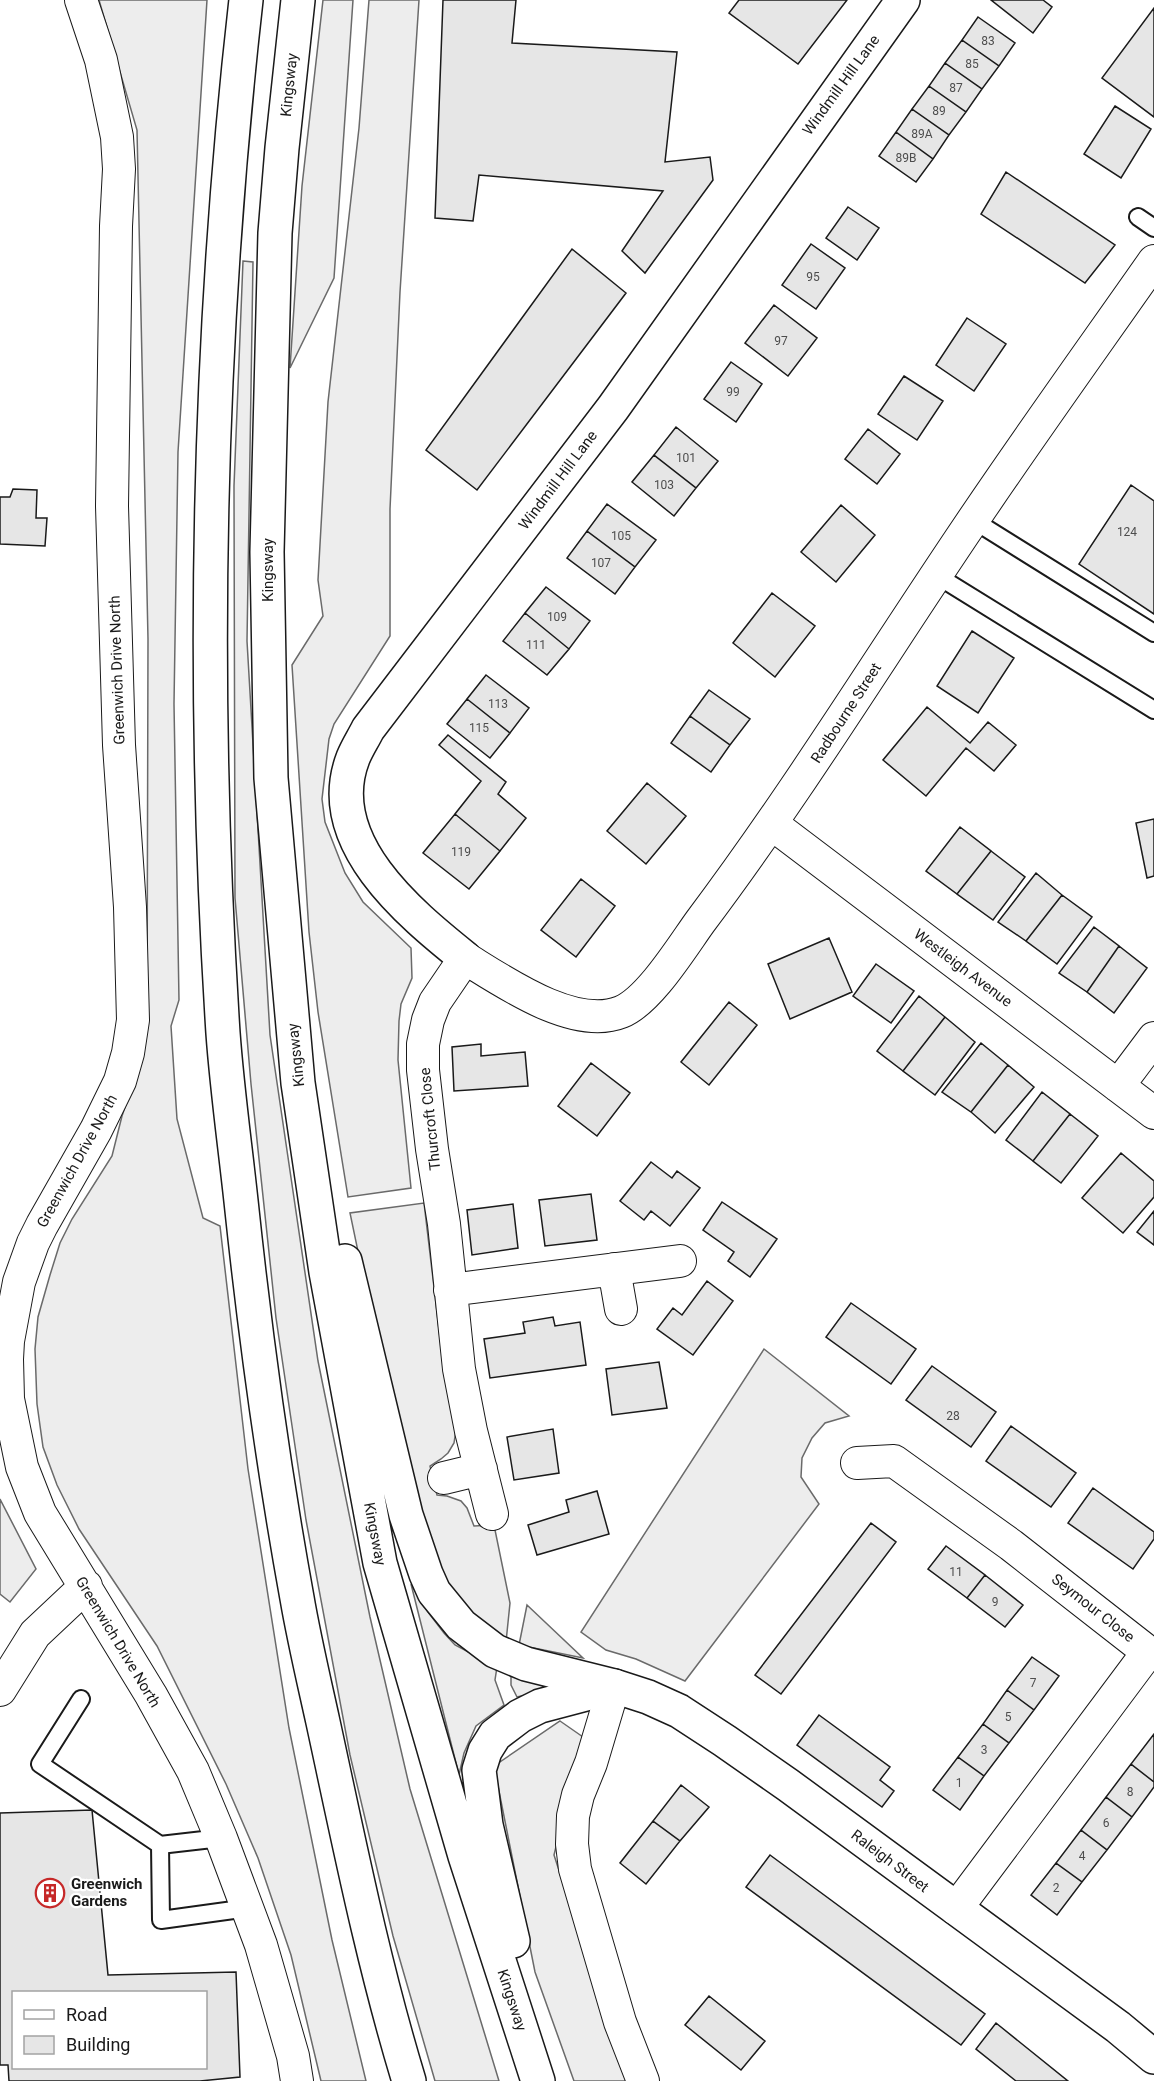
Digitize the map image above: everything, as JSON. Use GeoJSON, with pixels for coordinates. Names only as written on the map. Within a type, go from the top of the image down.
{"type":"FeatureCollection","features":[{"type":"Feature","properties":{"kind":"main road"},"geometry":{"type":"LineString","coordinates":[[246,0],[228,183],[219,329],[210,564],[212,784],[223,1037],[249,1276],[297,1600],[357,1884],[408,2079]]}},
{"type":"Feature","properties":{"kind":"main road","name":"Kingsway"},"geometry":{"type":"LineString","coordinates":[[298,0],[275,233],[267,552],[271,778],[298,1083],[326,1272],[380,1563],[465,1856],[536,2077]]}},
{"type":"Feature","properties":{"kind":"main road","name":"Windmill Hill Lane"},"geometry":{"type":"LineString","coordinates":[[465,958],[407,908],[376,873],[356,841],[347,808],[347,790],[353,758],[368,729],[613,408],[903,0]]}},
{"type":"Feature","properties":{"kind":"main road","name":"Raleigh Street"},"geometry":{"type":"LineString","coordinates":[[298,1083],[346,1266],[406,1515],[426,1574],[435,1592],[461,1625],[495,1652],[526,1664],[614,1686],[648,1697],[679,1711],[788,1785],[1118,2027],[1154,2057]]}},
{"type":"Feature","properties":{"kind":"main road"},"geometry":{"type":"LineString","coordinates":[[536,2077],[520,1971],[486,1825],[479,1770],[485,1751],[495,1735],[509,1722],[540,1707],[614,1686]]}},
{"type":"Feature","properties":{"kind":"street","name":"Greenwich Drive North"},"geometry":{"type":"LineString","coordinates":[[81,0],[101,60],[117,137],[119,169],[116,226],[112,506],[119,745],[130,907],[134,1020],[120,1081],[96,1130],[42,1225],[19,1282],[8,1341],[4,1400],[22,1467],[49,1531],[86,1586],[151,1695],[192,1771],[221,1838],[261,1945],[287,2034],[297,2081]]}},
{"type":"Feature","properties":{"kind":"street","name":"Radbourne Street"},"geometry":{"type":"LineString","coordinates":[[465,958],[512,986],[570,1013],[600,1017],[622,1012],[644,996],[772,824],[973,520],[1154,261]]}},
{"type":"Feature","properties":{"kind":"street","name":"Westleigh Avenue"},"geometry":{"type":"LineString","coordinates":[[772,824],[1154,1113]]}},
{"type":"Feature","properties":{"kind":"street","name":"Thurcroft Close"},"geometry":{"type":"LineString","coordinates":[[465,958],[435,1002],[428,1020],[423,1044],[423,1070],[444,1224],[459,1369],[492,1514]]}},
{"type":"Feature","properties":{"kind":"street"},"geometry":{"type":"LineString","coordinates":[[1118,1086],[1154,1038]]}},
{"type":"Feature","properties":{"kind":"street"},"geometry":{"type":"LineString","coordinates":[[450,1290],[680,1260]]}},
{"type":"Feature","properties":{"kind":"street"},"geometry":{"type":"LineString","coordinates":[[614,1269],[621,1309]]}},
{"type":"Feature","properties":{"kind":"street","name":"Seymour Close"},"geometry":{"type":"LineString","coordinates":[[856,1463],[894,1461],[1011,1545],[1151,1653],[956,1909]]}},
{"type":"Feature","properties":{"kind":"street"},"geometry":{"type":"LineString","coordinates":[[444,1478],[481,1469]]}},
{"type":"Feature","properties":{"kind":"street"},"geometry":{"type":"LineString","coordinates":[[0,1690],[35,1634],[86,1586]]}},
{"type":"Feature","properties":{"kind":"street"},"geometry":{"type":"LineString","coordinates":[[614,1686],[587,1774],[578,1795],[573,1816],[572,1844],[575,1869],[620,2022],[643,2081]]}},
{"type":"Feature","properties":{"kind":"lane"},"geometry":{"type":"LineString","coordinates":[[1138,217],[1154,228]]}},
{"type":"Feature","properties":{"kind":"lane"},"geometry":{"type":"LineString","coordinates":[[973,520],[1154,633]]}},
{"type":"Feature","properties":{"kind":"lane"},"geometry":{"type":"LineString","coordinates":[[936,575],[1154,710]]}},
{"type":"Feature","properties":{"kind":"lane"},"geometry":{"type":"LineString","coordinates":[[81,1699],[40,1764],[160,1845],[221,1838]]}},
{"type":"Feature","properties":{"kind":"lane"},"geometry":{"type":"LineString","coordinates":[[160,1845],[161,1920],[248,1908]]}},
{"type":"Feature","properties":{"kind":"shaded area"},"geometry":{"type":"Polygon","coordinates":[[[99,0],[207,0],[178,452],[174,704],[179,1000],[171,1026],[177,1119],[203,1218],[220,1226],[248,1469],[289,1728],[332,1940],[366,2081],[321,2081],[291,1955],[258,1858],[226,1784],[157,1646],[79,1529],[57,1485],[43,1447],[37,1404],[35,1349],[38,1317],[50,1275],[60,1243],[72,1219],[112,1156],[122,1116],[144,1051],[147,1023],[148,639],[137,130],[99,0]]]}},
{"type":"Feature","properties":{"kind":"shaded area"},"geometry":{"type":"Polygon","coordinates":[[[323,0],[353,0],[334,278],[290,368],[302,186],[323,0]]]}},
{"type":"Feature","properties":{"kind":"shaded area"},"geometry":{"type":"Polygon","coordinates":[[[369,0],[419,0],[400,292],[390,509],[390,636],[334,724],[329,739],[322,799],[325,822],[345,873],[363,902],[411,948],[412,978],[401,1004],[398,1060],[411,1188],[348,1197],[318,1012],[309,932],[292,665],[323,616],[318,580],[328,402],[359,128],[369,0]]]}},
{"type":"Feature","properties":{"kind":"shaded area"},"geometry":{"type":"Polygon","coordinates":[[[243,261],[253,262],[247,641],[270,1035],[318,1361],[370,1617],[410,1789],[499,2081],[435,2081],[393,1936],[350,1755],[306,1520],[276,1318],[251,1084],[235,898],[234,486],[243,261]]]}},
{"type":"Feature","properties":{"kind":"shaded area"},"geometry":{"type":"Polygon","coordinates":[[[424,1203],[440,1338],[456,1430],[454,1443],[448,1453],[430,1466],[437,1495],[461,1501],[467,1508],[474,1526],[494,1525],[510,1603],[506,1642],[455,1601],[421,1518],[370,1309],[350,1213],[424,1203]]]}},
{"type":"Feature","properties":{"kind":"shaded area"},"geometry":{"type":"Polygon","coordinates":[[[764,1349],[849,1416],[825,1423],[812,1438],[802,1458],[801,1477],[819,1504],[685,1681],[636,1659],[606,1650],[581,1632],[764,1349]]]}},
{"type":"Feature","properties":{"kind":"shaded area"},"geometry":{"type":"Polygon","coordinates":[[[0,1499],[36,1569],[10,1602],[0,1594],[0,1499]]]}},
{"type":"Feature","properties":{"kind":"shaded area"},"geometry":{"type":"Polygon","coordinates":[[[411,1584],[428,1612],[455,1645],[497,1667],[495,1680],[504,1705],[476,1726],[464,1753],[459,1775],[411,1584]]]}},
{"type":"Feature","properties":{"kind":"shaded area"},"geometry":{"type":"Polygon","coordinates":[[[527,1605],[583,1658],[519,1645],[527,1605]]]}},
{"type":"Feature","properties":{"kind":"shaded area"},"geometry":{"type":"Polygon","coordinates":[[[511,1674],[569,1685],[517,1697],[511,1685],[511,1674]]]}},
{"type":"Feature","properties":{"kind":"shaded area"},"geometry":{"type":"Polygon","coordinates":[[[560,1721],[583,1737],[554,1855],[627,2081],[574,2081],[535,1972],[494,1766],[560,1721]]]}},
{"type":"Feature","properties":{"kind":"building"},"geometry":{"type":"Polygon","coordinates":[[[443,0],[516,0],[512,43],[677,52],[665,162],[710,157],[713,180],[645,273],[622,251],[663,191],[479,175],[473,221],[435,218],[443,0]]]}},
{"type":"Feature","properties":{"kind":"building"},"geometry":{"type":"Polygon","coordinates":[[[739,0],[847,0],[798,64],[729,13],[739,0]]]}},
{"type":"Feature","properties":{"kind":"building"},"geometry":{"type":"Polygon","coordinates":[[[991,0],[1043,0],[1052,7],[1033,33],[991,0]]]}},
{"type":"Feature","properties":{"kind":"building"},"geometry":{"type":"Polygon","coordinates":[[[1154,8],[1154,117],[1102,78],[1154,8]]]}},
{"type":"Feature","properties":{"kind":"building"},"geometry":{"type":"Polygon","coordinates":[[[978,17],[1015,43],[999,66],[962,40],[978,17]]]}},
{"type":"Feature","properties":{"kind":"building"},"geometry":{"type":"Polygon","coordinates":[[[962,40],[999,66],[982,89],[945,63],[962,40]]]}},
{"type":"Feature","properties":{"kind":"building"},"geometry":{"type":"Polygon","coordinates":[[[945,63],[982,89],[966,112],[929,86],[945,63]]]}},
{"type":"Feature","properties":{"kind":"building"},"geometry":{"type":"Polygon","coordinates":[[[929,86],[966,112],[949,135],[912,109],[929,86]]]}},
{"type":"Feature","properties":{"kind":"building"},"geometry":{"type":"Polygon","coordinates":[[[1115,106],[1151,129],[1121,178],[1084,154],[1115,106]]]}},
{"type":"Feature","properties":{"kind":"building"},"geometry":{"type":"Polygon","coordinates":[[[912,109],[949,135],[933,159],[896,132],[912,109]]]}},
{"type":"Feature","properties":{"kind":"building"},"geometry":{"type":"Polygon","coordinates":[[[896,132],[933,159],[916,182],[879,156],[896,132]]]}},
{"type":"Feature","properties":{"kind":"building"},"geometry":{"type":"Polygon","coordinates":[[[1006,172],[1115,245],[1085,283],[981,214],[1006,172]]]}},
{"type":"Feature","properties":{"kind":"building"},"geometry":{"type":"Polygon","coordinates":[[[848,207],[879,228],[857,260],[826,238],[848,207]]]}},
{"type":"Feature","properties":{"kind":"building"},"geometry":{"type":"Polygon","coordinates":[[[811,244],[845,268],[816,309],[782,285],[811,244]]]}},
{"type":"Feature","properties":{"kind":"building"},"geometry":{"type":"Polygon","coordinates":[[[572,249],[626,293],[477,490],[426,450],[572,249]]]}},
{"type":"Feature","properties":{"kind":"building"},"geometry":{"type":"Polygon","coordinates":[[[774,305],[817,338],[788,376],[745,343],[774,305]]]}},
{"type":"Feature","properties":{"kind":"building"},"geometry":{"type":"Polygon","coordinates":[[[967,318],[1006,344],[974,391],[936,365],[967,318]]]}},
{"type":"Feature","properties":{"kind":"building"},"geometry":{"type":"Polygon","coordinates":[[[731,362],[762,384],[736,422],[704,399],[731,362]]]}},
{"type":"Feature","properties":{"kind":"building"},"geometry":{"type":"Polygon","coordinates":[[[904,376],[943,401],[917,440],[878,414],[904,376]]]}},
{"type":"Feature","properties":{"kind":"building"},"geometry":{"type":"Polygon","coordinates":[[[676,427],[718,461],[696,488],[654,455],[676,427]]]}},
{"type":"Feature","properties":{"kind":"building"},"geometry":{"type":"Polygon","coordinates":[[[868,429],[900,454],[877,484],[845,459],[868,429]]]}},
{"type":"Feature","properties":{"kind":"building"},"geometry":{"type":"Polygon","coordinates":[[[654,455],[696,488],[674,516],[632,482],[654,455]]]}},
{"type":"Feature","properties":{"kind":"building"},"geometry":{"type":"Polygon","coordinates":[[[1131,485],[1154,501],[1154,614],[1079,564],[1131,485]]]}},
{"type":"Feature","properties":{"kind":"building"},"geometry":{"type":"Polygon","coordinates":[[[13,489],[37,490],[36,518],[47,518],[45,546],[0,544],[0,497],[10,497],[13,489]]]}},
{"type":"Feature","properties":{"kind":"building"},"geometry":{"type":"Polygon","coordinates":[[[607,504],[656,540],[635,567],[587,531],[607,504]]]}},
{"type":"Feature","properties":{"kind":"building"},"geometry":{"type":"Polygon","coordinates":[[[841,505],[875,535],[836,582],[801,552],[841,505]]]}},
{"type":"Feature","properties":{"kind":"building"},"geometry":{"type":"Polygon","coordinates":[[[587,531],[635,567],[615,594],[567,558],[587,531]]]}},
{"type":"Feature","properties":{"kind":"building"},"geometry":{"type":"Polygon","coordinates":[[[546,587],[590,621],[569,649],[525,613],[546,587]]]}},
{"type":"Feature","properties":{"kind":"building"},"geometry":{"type":"Polygon","coordinates":[[[772,593],[815,626],[775,677],[733,643],[772,593]]]}},
{"type":"Feature","properties":{"kind":"building"},"geometry":{"type":"Polygon","coordinates":[[[525,613],[569,649],[547,675],[503,641],[525,613]]]}},
{"type":"Feature","properties":{"kind":"building"},"geometry":{"type":"Polygon","coordinates":[[[972,631],[1014,658],[978,713],[937,686],[972,631]]]}},
{"type":"Feature","properties":{"kind":"building"},"geometry":{"type":"Polygon","coordinates":[[[486,675],[529,708],[510,733],[467,699],[486,675]]]}},
{"type":"Feature","properties":{"kind":"building"},"geometry":{"type":"Polygon","coordinates":[[[709,690],[750,719],[730,745],[690,716],[709,690]]]}},
{"type":"Feature","properties":{"kind":"building"},"geometry":{"type":"Polygon","coordinates":[[[467,699],[510,733],[490,758],[447,724],[467,699]]]}},
{"type":"Feature","properties":{"kind":"building"},"geometry":{"type":"Polygon","coordinates":[[[927,707],[970,743],[988,722],[1016,745],[994,771],[966,748],[926,796],[883,760],[927,707]]]}},
{"type":"Feature","properties":{"kind":"building"},"geometry":{"type":"Polygon","coordinates":[[[690,716],[730,745],[711,772],[671,743],[690,716]]]}},
{"type":"Feature","properties":{"kind":"building"},"geometry":{"type":"Polygon","coordinates":[[[448,735],[506,782],[498,794],[526,818],[500,851],[455,814],[481,781],[439,745],[448,735]]]}},
{"type":"Feature","properties":{"kind":"building"},"geometry":{"type":"Polygon","coordinates":[[[647,783],[686,816],[646,864],[607,831],[647,783]]]}},
{"type":"Feature","properties":{"kind":"building"},"geometry":{"type":"Polygon","coordinates":[[[455,814],[500,851],[469,889],[423,853],[455,814]]]}},
{"type":"Feature","properties":{"kind":"building"},"geometry":{"type":"Polygon","coordinates":[[[1154,819],[1154,876],[1147,878],[1136,823],[1154,819]]]}},
{"type":"Feature","properties":{"kind":"building"},"geometry":{"type":"Polygon","coordinates":[[[960,827],[991,851],[957,894],[926,871],[960,827]]]}},
{"type":"Feature","properties":{"kind":"building"},"geometry":{"type":"Polygon","coordinates":[[[991,851],[1025,877],[993,920],[957,894],[991,851]]]}},
{"type":"Feature","properties":{"kind":"building"},"geometry":{"type":"Polygon","coordinates":[[[1036,873],[1062,895],[1026,941],[998,922],[1036,873]]]}},
{"type":"Feature","properties":{"kind":"building"},"geometry":{"type":"Polygon","coordinates":[[[581,879],[615,906],[576,957],[541,930],[581,879]]]}},
{"type":"Feature","properties":{"kind":"building"},"geometry":{"type":"Polygon","coordinates":[[[1062,895],[1092,917],[1057,964],[1026,941],[1062,895]]]}},
{"type":"Feature","properties":{"kind":"building"},"geometry":{"type":"Polygon","coordinates":[[[1094,927],[1119,946],[1087,992],[1059,973],[1094,927]]]}},
{"type":"Feature","properties":{"kind":"building"},"geometry":{"type":"Polygon","coordinates":[[[829,938],[852,992],[790,1019],[768,964],[829,938]]]}},
{"type":"Feature","properties":{"kind":"building"},"geometry":{"type":"Polygon","coordinates":[[[1119,946],[1147,968],[1114,1013],[1087,992],[1119,946]]]}},
{"type":"Feature","properties":{"kind":"building"},"geometry":{"type":"Polygon","coordinates":[[[876,964],[914,991],[891,1023],[853,996],[876,964]]]}},
{"type":"Feature","properties":{"kind":"building"},"geometry":{"type":"Polygon","coordinates":[[[919,996],[945,1017],[903,1071],[877,1051],[919,996]]]}},
{"type":"Feature","properties":{"kind":"building"},"geometry":{"type":"Polygon","coordinates":[[[729,1002],[757,1025],[709,1085],[681,1062],[729,1002]]]}},
{"type":"Feature","properties":{"kind":"building"},"geometry":{"type":"Polygon","coordinates":[[[945,1017],[975,1042],[935,1095],[903,1071],[945,1017]]]}},
{"type":"Feature","properties":{"kind":"building"},"geometry":{"type":"Polygon","coordinates":[[[981,1043],[1008,1065],[971,1112],[942,1092],[981,1043]]]}},
{"type":"Feature","properties":{"kind":"building"},"geometry":{"type":"Polygon","coordinates":[[[481,1044],[481,1056],[525,1052],[528,1086],[454,1091],[452,1047],[481,1044]]]}},
{"type":"Feature","properties":{"kind":"building"},"geometry":{"type":"Polygon","coordinates":[[[591,1063],[630,1093],[597,1136],[558,1106],[591,1063]]]}},
{"type":"Feature","properties":{"kind":"building"},"geometry":{"type":"Polygon","coordinates":[[[1008,1065],[1034,1087],[995,1133],[971,1112],[1008,1065]]]}},
{"type":"Feature","properties":{"kind":"building"},"geometry":{"type":"Polygon","coordinates":[[[1042,1092],[1070,1114],[1033,1161],[1006,1140],[1042,1092]]]}},
{"type":"Feature","properties":{"kind":"building"},"geometry":{"type":"Polygon","coordinates":[[[1070,1114],[1098,1136],[1061,1183],[1033,1161],[1070,1114]]]}},
{"type":"Feature","properties":{"kind":"building"},"geometry":{"type":"Polygon","coordinates":[[[1121,1153],[1154,1181],[1154,1197],[1123,1233],[1082,1198],[1121,1153]]]}},
{"type":"Feature","properties":{"kind":"building"},"geometry":{"type":"Polygon","coordinates":[[[651,1162],[672,1178],[677,1171],[700,1188],[670,1226],[651,1211],[644,1220],[620,1201],[651,1162]]]}},
{"type":"Feature","properties":{"kind":"building"},"geometry":{"type":"Polygon","coordinates":[[[591,1194],[597,1240],[545,1246],[539,1200],[591,1194]]]}},
{"type":"Feature","properties":{"kind":"building"},"geometry":{"type":"Polygon","coordinates":[[[722,1202],[777,1239],[750,1277],[728,1261],[734,1252],[703,1230],[722,1202]]]}},
{"type":"Feature","properties":{"kind":"building"},"geometry":{"type":"Polygon","coordinates":[[[513,1204],[518,1248],[472,1255],[467,1210],[513,1204]]]}},
{"type":"Feature","properties":{"kind":"building"},"geometry":{"type":"Polygon","coordinates":[[[1154,1211],[1154,1245],[1137,1232],[1154,1211]]]}},
{"type":"Feature","properties":{"kind":"building"},"geometry":{"type":"Polygon","coordinates":[[[707,1281],[733,1301],[693,1355],[657,1329],[673,1308],[682,1315],[707,1281]]]}},
{"type":"Feature","properties":{"kind":"building"},"geometry":{"type":"Polygon","coordinates":[[[851,1303],[916,1349],[891,1384],[826,1337],[851,1303]]]}},
{"type":"Feature","properties":{"kind":"building"},"geometry":{"type":"Polygon","coordinates":[[[553,1317],[555,1326],[580,1322],[586,1365],[490,1378],[484,1339],[525,1333],[523,1322],[553,1317]]]}},
{"type":"Feature","properties":{"kind":"building"},"geometry":{"type":"Polygon","coordinates":[[[659,1362],[667,1408],[612,1415],[606,1369],[659,1362]]]}},
{"type":"Feature","properties":{"kind":"building"},"geometry":{"type":"Polygon","coordinates":[[[932,1366],[996,1412],[971,1447],[906,1400],[932,1366]]]}},
{"type":"Feature","properties":{"kind":"building"},"geometry":{"type":"Polygon","coordinates":[[[1011,1426],[1076,1473],[1051,1507],[986,1461],[1011,1426]]]}},
{"type":"Feature","properties":{"kind":"building"},"geometry":{"type":"Polygon","coordinates":[[[553,1429],[559,1473],[514,1480],[507,1437],[553,1429]]]}},
{"type":"Feature","properties":{"kind":"building"},"geometry":{"type":"Polygon","coordinates":[[[1093,1488],[1154,1532],[1154,1539],[1133,1569],[1068,1523],[1093,1488]]]}},
{"type":"Feature","properties":{"kind":"building"},"geometry":{"type":"Polygon","coordinates":[[[597,1491],[609,1534],[537,1555],[528,1525],[569,1512],[566,1500],[597,1491]]]}},
{"type":"Feature","properties":{"kind":"building"},"geometry":{"type":"Polygon","coordinates":[[[871,1523],[896,1542],[781,1694],[755,1675],[871,1523]]]}},
{"type":"Feature","properties":{"kind":"building"},"geometry":{"type":"Polygon","coordinates":[[[946,1546],[985,1575],[967,1598],[928,1569],[946,1546]]]}},
{"type":"Feature","properties":{"kind":"building"},"geometry":{"type":"Polygon","coordinates":[[[985,1575],[1023,1605],[1005,1627],[967,1598],[985,1575]]]}},
{"type":"Feature","properties":{"kind":"building"},"geometry":{"type":"Polygon","coordinates":[[[1032,1657],[1059,1676],[1034,1710],[1007,1690],[1032,1657]]]}},
{"type":"Feature","properties":{"kind":"building"},"geometry":{"type":"Polygon","coordinates":[[[1007,1690],[1034,1710],[1009,1743],[983,1724],[1007,1690]]]}},
{"type":"Feature","properties":{"kind":"building"},"geometry":{"type":"Polygon","coordinates":[[[819,1715],[890,1767],[880,1780],[894,1791],[882,1807],[797,1745],[819,1715]]]}},
{"type":"Feature","properties":{"kind":"building"},"geometry":{"type":"Polygon","coordinates":[[[983,1724],[1009,1743],[984,1776],[958,1757],[983,1724]]]}},
{"type":"Feature","properties":{"kind":"building"},"geometry":{"type":"Polygon","coordinates":[[[1154,1734],[1154,1782],[1131,1764],[1154,1734]]]}},
{"type":"Feature","properties":{"kind":"building"},"geometry":{"type":"Polygon","coordinates":[[[958,1757],[984,1776],[960,1810],[933,1790],[958,1757]]]}},
{"type":"Feature","properties":{"kind":"building"},"geometry":{"type":"Polygon","coordinates":[[[1131,1764],[1154,1782],[1154,1787],[1132,1817],[1106,1797],[1131,1764]]]}},
{"type":"Feature","properties":{"kind":"building"},"geometry":{"type":"Polygon","coordinates":[[[681,1785],[709,1807],[680,1841],[653,1821],[681,1785]]]}},
{"type":"Feature","properties":{"kind":"building"},"geometry":{"type":"Polygon","coordinates":[[[1106,1797],[1132,1817],[1107,1850],[1081,1830],[1106,1797]]]}},
{"type":"Feature","properties":{"kind":"building","name":"Greenwich Gardens"},"geometry":{"type":"Polygon","coordinates":[[[92,1810],[108,1975],[236,1972],[240,2077],[200,2081],[9,2081],[8,2065],[0,2065],[0,1813],[92,1810]]]}},
{"type":"Feature","properties":{"kind":"building"},"geometry":{"type":"Polygon","coordinates":[[[653,1821],[680,1841],[646,1884],[620,1863],[653,1821]]]}},
{"type":"Feature","properties":{"kind":"building"},"geometry":{"type":"Polygon","coordinates":[[[1081,1830],[1107,1850],[1082,1882],[1056,1863],[1081,1830]]]}},
{"type":"Feature","properties":{"kind":"building"},"geometry":{"type":"Polygon","coordinates":[[[770,1855],[985,2014],[961,2045],[746,1887],[770,1855]]]}},
{"type":"Feature","properties":{"kind":"building"},"geometry":{"type":"Polygon","coordinates":[[[1056,1863],[1082,1882],[1057,1915],[1031,1895],[1056,1863]]]}},
{"type":"Feature","properties":{"kind":"building"},"geometry":{"type":"Polygon","coordinates":[[[709,1996],[765,2041],[741,2070],[685,2025],[709,1996]]]}},
{"type":"Feature","properties":{"kind":"building"},"geometry":{"type":"Polygon","coordinates":[[[996,2023],[1068,2081],[1016,2081],[976,2049],[996,2023]]]}},
{"type":"Feature","properties":{"kind":"place","name":"Greenwich Gardens"},"geometry":{"type":"Point","coordinates":[50,1893]}}]}
